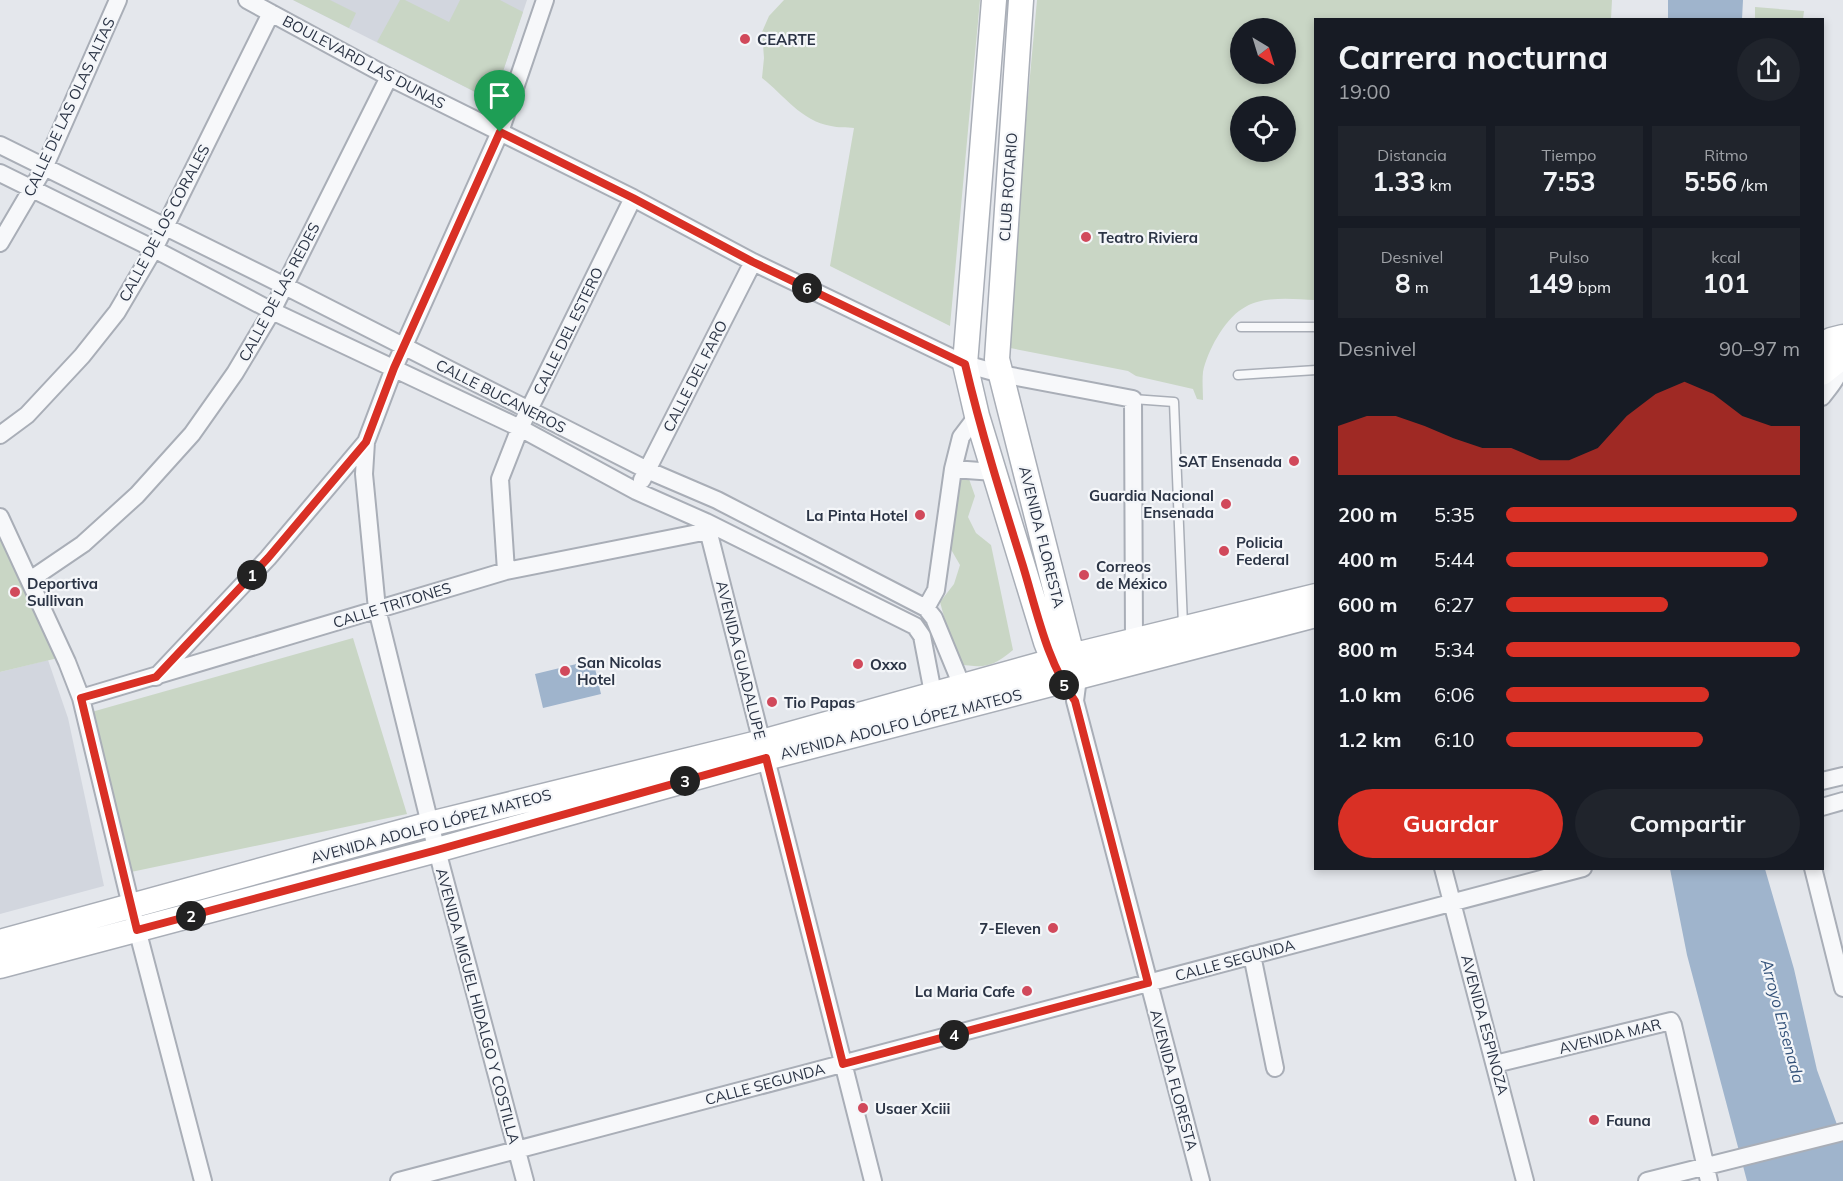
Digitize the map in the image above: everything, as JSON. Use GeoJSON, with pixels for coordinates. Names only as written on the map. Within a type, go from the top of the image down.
{"type":"FeatureCollection","features":[{"type":"Feature","properties":{"kind":"main road","name":"CLUB ROTARIO"},"geometry":{"type":"LineString","coordinates":[[965,364],[994,0]]}},
{"type":"Feature","properties":{"kind":"main road","name":"CLUB ROTARIO"},"geometry":{"type":"LineString","coordinates":[[1001,374],[997,358],[1021,0]]}},
{"type":"Feature","properties":{"kind":"main road"},"geometry":{"type":"LineString","coordinates":[[1824,369],[1836,347]]}},
{"type":"Feature","properties":{"kind":"main road","name":"AVENIDA FLORESTA"},"geometry":{"type":"LineString","coordinates":[[965,364],[977,416],[994,472],[1068,676]]}},
{"type":"Feature","properties":{"kind":"main road","name":"AVENIDA FLORESTA"},"geometry":{"type":"LineString","coordinates":[[1001,374],[1068,676]]}},
{"type":"Feature","properties":{"kind":"main road","name":"AVENIDA ADOLFO LÓPEZ MATEOS"},"geometry":{"type":"LineString","coordinates":[[0,966],[437,850],[764,750],[933,693],[962,686],[1068,676],[1134,641],[1314,596]]}},
{"type":"Feature","properties":{"kind":"main road","name":"AVENIDA ADOLFO LÓPEZ MATEOS"},"geometry":{"type":"LineString","coordinates":[[0,942],[430,824],[764,750],[1314,615]]}},
{"type":"Feature","properties":{"kind":"street","name":"CALLE DE LAS OLAS ALTAS"},"geometry":{"type":"LineString","coordinates":[[0,243],[44,168],[118,0]]}},
{"type":"Feature","properties":{"kind":"street","name":"BOULEVARD LAS DUNAS"},"geometry":{"type":"LineString","coordinates":[[247,0],[389,77],[633,198],[753,262],[965,364],[1001,374],[1133,399]]}},
{"type":"Feature","properties":{"kind":"street"},"geometry":{"type":"LineString","coordinates":[[156,677],[268,558],[366,442],[394,368],[500,132],[545,0]]}},
{"type":"Feature","properties":{"kind":"street","name":"CALLE DE LOS CORALES"},"geometry":{"type":"LineString","coordinates":[[0,435],[27,415],[82,356],[117,312],[154,249],[271,13]]}},
{"type":"Feature","properties":{"kind":"street","name":"CALLE DE LAS REDES"},"geometry":{"type":"LineString","coordinates":[[30,580],[90,537],[137,495],[192,434],[235,373],[272,310],[389,77]]}},
{"type":"Feature","properties":{"kind":"street","name":"CALLE BUCANEROS"},"geometry":{"type":"LineString","coordinates":[[0,145],[285,286],[647,470],[717,500],[926,608]]}},
{"type":"Feature","properties":{"kind":"street","name":"CALLE BUCANEROS"},"geometry":{"type":"LineString","coordinates":[[0,173],[272,310],[520,428],[707,527],[915,626],[922,636],[933,693]]}},
{"type":"Feature","properties":{"kind":"street","name":"CALLE DEL ESTERO"},"geometry":{"type":"LineString","coordinates":[[506,571],[500,479],[520,428],[633,198]]}},
{"type":"Feature","properties":{"kind":"street","name":"CALLE DEL FARO"},"geometry":{"type":"LineString","coordinates":[[636,491],[753,262]]}},
{"type":"Feature","properties":{"kind":"street"},"geometry":{"type":"LineString","coordinates":[[1824,394],[1840,373],[1836,347]]}},
{"type":"Feature","properties":{"kind":"street"},"geometry":{"type":"LineString","coordinates":[[1133,399],[1134,641]]}},
{"type":"Feature","properties":{"kind":"street"},"geometry":{"type":"LineString","coordinates":[[962,686],[934,618],[926,608],[936,590],[953,469],[961,436],[977,416]]}},
{"type":"Feature","properties":{"kind":"street","name":"AVENIDA MIGUEL HIDALGO Y COSTILLA"},"geometry":{"type":"LineString","coordinates":[[366,442],[363,474],[377,609],[430,824],[525,1181]]}},
{"type":"Feature","properties":{"kind":"street"},"geometry":{"type":"LineString","coordinates":[[953,469],[994,472]]}},
{"type":"Feature","properties":{"kind":"street"},"geometry":{"type":"LineString","coordinates":[[707,527],[717,500]]}},
{"type":"Feature","properties":{"kind":"street"},"geometry":{"type":"LineString","coordinates":[[0,517],[68,662],[81,698],[130,906],[203,1181]]}},
{"type":"Feature","properties":{"kind":"street","name":"CALLE TRITONES"},"geometry":{"type":"LineString","coordinates":[[81,698],[506,571],[707,527]]}},
{"type":"Feature","properties":{"kind":"street","name":"AVENIDA GUADALUPE"},"geometry":{"type":"LineString","coordinates":[[707,527],[873,1181]]}},
{"type":"Feature","properties":{"kind":"street","name":"AVENIDA FLORESTA"},"geometry":{"type":"LineString","coordinates":[[1068,676],[1201,1181]]}},
{"type":"Feature","properties":{"kind":"street"},"geometry":{"type":"LineString","coordinates":[[1824,781],[1843,776]]}},
{"type":"Feature","properties":{"kind":"street"},"geometry":{"type":"LineString","coordinates":[[1824,806],[1843,801]]}},
{"type":"Feature","properties":{"kind":"street","name":"AVENIDA ESPINOZA"},"geometry":{"type":"LineString","coordinates":[[1444,870],[1526,1181]]}},
{"type":"Feature","properties":{"kind":"street","name":"CALLE SEGUNDA"},"geometry":{"type":"LineString","coordinates":[[399,1181],[1575,870]]}},
{"type":"Feature","properties":{"kind":"street"},"geometry":{"type":"LineString","coordinates":[[1814,870],[1843,988]]}},
{"type":"Feature","properties":{"kind":"street"},"geometry":{"type":"LineString","coordinates":[[1252,956],[1275,1068]]}},
{"type":"Feature","properties":{"kind":"street","name":"AVENIDA MAR"},"geometry":{"type":"LineString","coordinates":[[1495,1064],[1671,1021],[1710,1171]]}},
{"type":"Feature","properties":{"kind":"street"},"geometry":{"type":"LineString","coordinates":[[1647,1181],[1710,1171],[1843,1132]]}},
{"type":"Feature","properties":{"kind":"lane"},"geometry":{"type":"LineString","coordinates":[[1241,327],[1314,327]]}},
{"type":"Feature","properties":{"kind":"lane"},"geometry":{"type":"LineString","coordinates":[[1238,375],[1314,370]]}},
{"type":"Feature","properties":{"kind":"lane"},"geometry":{"type":"LineString","coordinates":[[1133,399],[1174,402],[1183,628]]}},
{"type":"Feature","properties":{"kind":"shaded area"},"geometry":{"type":"Polygon","coordinates":[[[293,0],[527,0],[493,101],[293,0]]]}},
{"type":"Feature","properties":{"kind":"shaded area"},"geometry":{"type":"Polygon","coordinates":[[[48,660],[68,718],[104,886],[0,914],[0,672],[48,660]]]}},
{"type":"Feature","properties":{"kind":"green space"},"geometry":{"type":"Polygon","coordinates":[[[293,0],[330,0],[356,13],[349,28],[293,0]]]}},
{"type":"Feature","properties":{"kind":"green space"},"geometry":{"type":"Polygon","coordinates":[[[400,0],[405,0],[449,22],[460,0],[500,0],[523,12],[493,101],[377,42],[400,0]]]}},
{"type":"Feature","properties":{"kind":"green space","name":"CEARTE"},"geometry":{"type":"Polygon","coordinates":[[[784,0],[980,0],[950,326],[830,266],[854,128],[834,127],[811,119],[762,78],[764,58],[762,32],[769,16],[784,0]]]}},
{"type":"Feature","properties":{"kind":"green space"},"geometry":{"type":"Polygon","coordinates":[[[1037,0],[1612,0],[1611,18],[1314,18],[1314,300],[1268,300],[1250,305],[1235,314],[1217,337],[1208,355],[1203,372],[1203,400],[1197,399],[1193,389],[1136,376],[1128,371],[1005,347],[1037,0]]]}},
{"type":"Feature","properties":{"kind":"green space"},"geometry":{"type":"Polygon","coordinates":[[[1755,7],[1804,11],[1803,18],[1755,18],[1755,7]]]}},
{"type":"Feature","properties":{"kind":"green space"},"geometry":{"type":"Polygon","coordinates":[[[957,479],[969,479],[975,496],[968,517],[976,533],[991,545],[1013,650],[993,663],[981,666],[957,664],[940,602],[954,584],[960,565],[949,546],[957,479]]]}},
{"type":"Feature","properties":{"kind":"green space","name":"Deportiva Sullivan"},"geometry":{"type":"Polygon","coordinates":[[[0,528],[62,657],[0,672],[0,528]]]}},
{"type":"Feature","properties":{"kind":"green space"},"geometry":{"type":"Polygon","coordinates":[[[353,638],[407,814],[131,872],[88,713],[353,638]]]}},
{"type":"Feature","properties":{"kind":"water"},"geometry":{"type":"Polygon","coordinates":[[[1668,0],[1743,0],[1742,18],[1668,18],[1668,0]]]}},
{"type":"Feature","properties":{"kind":"water"},"geometry":{"type":"Polygon","coordinates":[[[593,660],[601,694],[543,708],[535,674],[593,660]]]}},
{"type":"Feature","properties":{"kind":"water","name":"Arroyo Ensenada"},"geometry":{"type":"Polygon","coordinates":[[[1670,870],[1765,870],[1794,969],[1817,1070],[1843,1141],[1843,1181],[1747,1181],[1687,955],[1670,870]]]}},
{"type":"Feature","properties":{"kind":"place","name":"CEARTE"},"geometry":{"type":"Point","coordinates":[745,39]}},
{"type":"Feature","properties":{"kind":"place","name":"Teatro Riviera"},"geometry":{"type":"Point","coordinates":[1086,237]}},
{"type":"Feature","properties":{"kind":"place","name":"SAT Ensenada"},"geometry":{"type":"Point","coordinates":[1294,461]}},
{"type":"Feature","properties":{"kind":"place","name":"Guardia Nacional Ensenada"},"geometry":{"type":"Point","coordinates":[1226,504]}},
{"type":"Feature","properties":{"kind":"place","name":"La Pinta Hotel"},"geometry":{"type":"Point","coordinates":[920,515]}},
{"type":"Feature","properties":{"kind":"place","name":"Policia Federal"},"geometry":{"type":"Point","coordinates":[1224,551]}},
{"type":"Feature","properties":{"kind":"place","name":"Correos de México"},"geometry":{"type":"Point","coordinates":[1084,575]}},
{"type":"Feature","properties":{"kind":"place","name":"Deportiva Sullivan"},"geometry":{"type":"Point","coordinates":[15,592]}},
{"type":"Feature","properties":{"kind":"place","name":"Oxxo"},"geometry":{"type":"Point","coordinates":[858,664]}},
{"type":"Feature","properties":{"kind":"place","name":"San Nicolas Hotel"},"geometry":{"type":"Point","coordinates":[565,671]}},
{"type":"Feature","properties":{"kind":"place","name":"Tio Papas"},"geometry":{"type":"Point","coordinates":[772,702]}},
{"type":"Feature","properties":{"kind":"place","name":"7-Eleven"},"geometry":{"type":"Point","coordinates":[1053,928]}},
{"type":"Feature","properties":{"kind":"place","name":"La Maria Cafe"},"geometry":{"type":"Point","coordinates":[1027,991]}},
{"type":"Feature","properties":{"kind":"place","name":"Usaer Xciii"},"geometry":{"type":"Point","coordinates":[863,1108]}},
{"type":"Feature","properties":{"kind":"place","name":"Fauna"},"geometry":{"type":"Point","coordinates":[1594,1120]}},
{"type":"Feature","properties":{"kind":"route"},"geometry":{"type":"LineString","coordinates":[[500,132],[633,198],[753,262],[965,364],[977,416],[1046,642],[1061,682],[1075,701],[1148,983],[843,1064],[766,758],[437,850],[137,930],[81,698],[156,677],[268,558],[366,442],[394,368],[500,132]]}}]}
